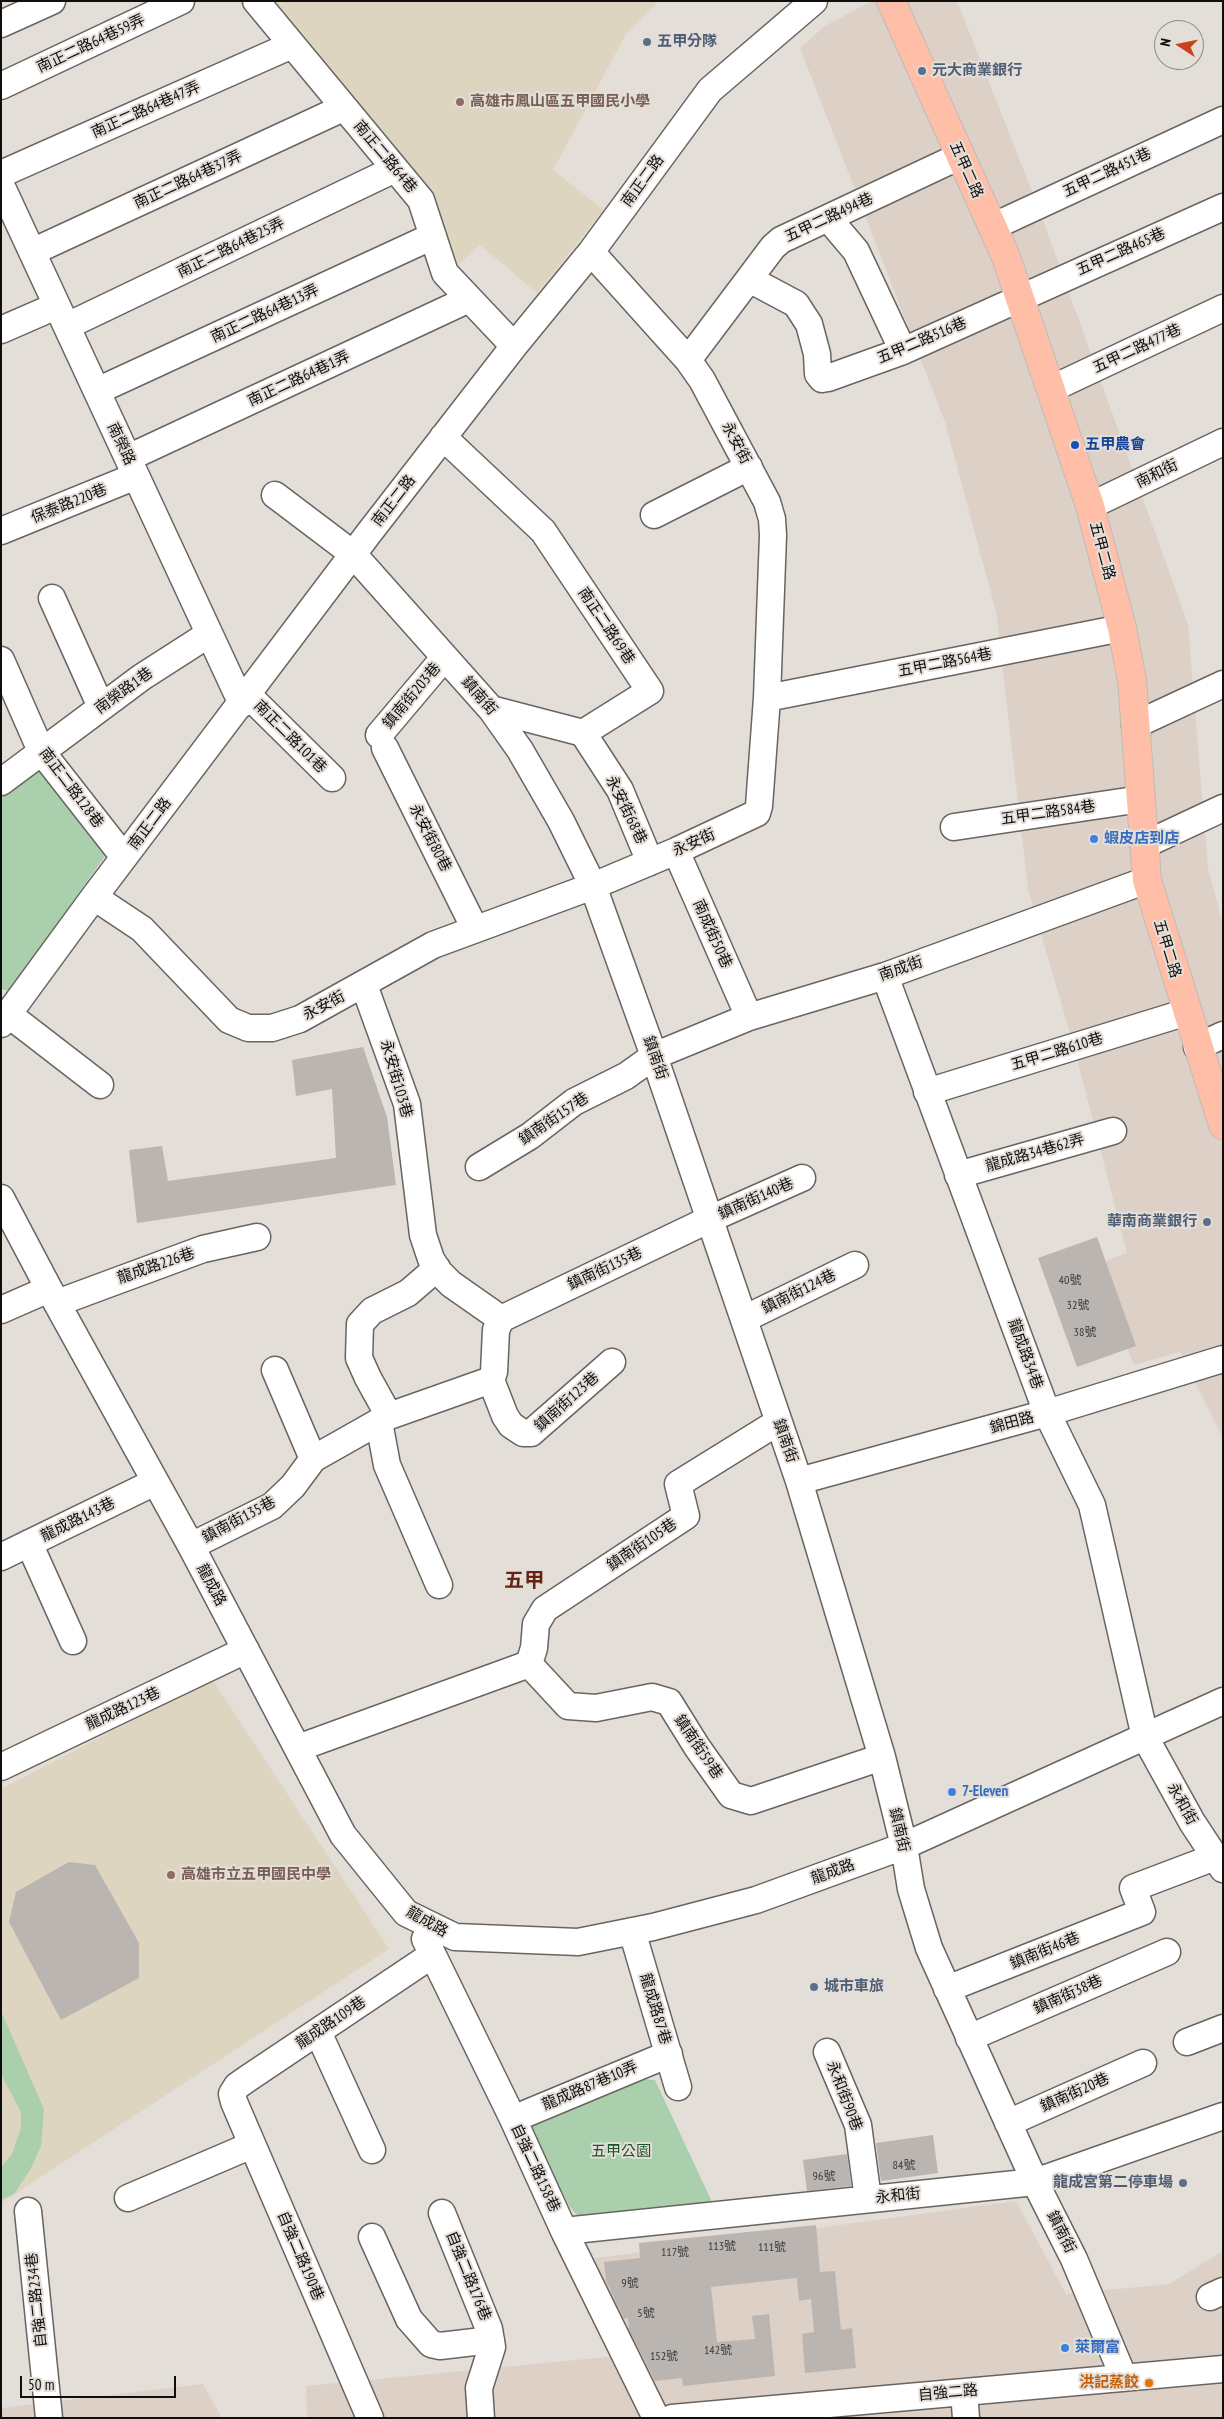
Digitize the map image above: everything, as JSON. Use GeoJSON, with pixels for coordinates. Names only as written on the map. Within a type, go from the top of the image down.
{"type":"FeatureCollection","features":[{"type":"Feature","properties":{"kind":"main road","name":"五甲二路"},"geometry":{"type":"LineString","coordinates":[[892,1],[1006,257],[1090,506],[1122,628],[1132,680],[1147,880],[1197,1047],[1223,1125]]}},
{"type":"Feature","properties":{"kind":"street"},"geometry":{"type":"LineString","coordinates":[[1,24],[52,1]]}},
{"type":"Feature","properties":{"kind":"street","name":"南正二路64巷59弄"},"geometry":{"type":"LineString","coordinates":[[1,86],[181,1]]}},
{"type":"Feature","properties":{"kind":"street","name":"南正二路64巷"},"geometry":{"type":"LineString","coordinates":[[256,1],[421,200],[446,273],[514,346]]}},
{"type":"Feature","properties":{"kind":"street","name":"南正二路"},"geometry":{"type":"LineString","coordinates":[[5,1019],[94,897],[353,554],[514,346],[591,252],[710,90],[814,1]]}},
{"type":"Feature","properties":{"kind":"street","name":"南正二路64巷47弄"},"geometry":{"type":"LineString","coordinates":[[1,174],[292,45]]}},
{"type":"Feature","properties":{"kind":"street","name":"南正二路64巷37弄"},"geometry":{"type":"LineString","coordinates":[[32,252],[343,108]]}},
{"type":"Feature","properties":{"kind":"street","name":"五甲二路451巷"},"geometry":{"type":"LineString","coordinates":[[992,227],[1223,120]]}},
{"type":"Feature","properties":{"kind":"street","name":"五甲二路494巷"},"geometry":{"type":"LineString","coordinates":[[688,360],[772,247],[781,240],[960,156]]}},
{"type":"Feature","properties":{"kind":"street","name":"南正二路64巷25弄"},"geometry":{"type":"LineString","coordinates":[[1,330],[61,316],[395,169]]}},
{"type":"Feature","properties":{"kind":"street","name":"南榮路"},"geometry":{"type":"LineString","coordinates":[[1,184],[209,634],[245,699]]}},
{"type":"Feature","properties":{"kind":"street","name":"五甲二路465巷"},"geometry":{"type":"LineString","coordinates":[[1020,298],[1223,207]]}},
{"type":"Feature","properties":{"kind":"street"},"geometry":{"type":"LineString","coordinates":[[828,218],[856,251],[903,351]]}},
{"type":"Feature","properties":{"kind":"street","name":"南正二路64巷13弄"},"geometry":{"type":"LineString","coordinates":[[97,391],[433,236]]}},
{"type":"Feature","properties":{"kind":"street","name":"永安街"},"geometry":{"type":"LineString","coordinates":[[94,897],[142,928],[229,1020],[248,1028],[272,1028],[300,1019],[426,949],[593,886],[676,851],[757,813],[768,698],[772,519],[767,502],[702,380],[688,360],[591,252]]}},
{"type":"Feature","properties":{"kind":"street","name":"五甲二路516巷"},"geometry":{"type":"LineString","coordinates":[[749,279],[796,304],[809,324],[817,354],[818,374],[822,379],[903,351],[1020,298]]}},
{"type":"Feature","properties":{"kind":"street","name":"南正二路64巷1弄"},"geometry":{"type":"LineString","coordinates":[[132,467],[469,299]]}},
{"type":"Feature","properties":{"kind":"street","name":"五甲二路477巷"},"geometry":{"type":"LineString","coordinates":[[1051,389],[1223,308]]}},
{"type":"Feature","properties":{"kind":"street","name":"南正二路69巷"},"geometry":{"type":"LineString","coordinates":[[443,438],[543,531],[650,691],[583,733]]}},
{"type":"Feature","properties":{"kind":"street","name":"南和街"},"geometry":{"type":"LineString","coordinates":[[1090,506],[1223,442]]}},
{"type":"Feature","properties":{"kind":"street","name":"保泰路220巷"},"geometry":{"type":"LineString","coordinates":[[1,531],[132,467]]}},
{"type":"Feature","properties":{"kind":"street"},"geometry":{"type":"LineString","coordinates":[[654,515],[749,467]]}},
{"type":"Feature","properties":{"kind":"street","name":"鎮南街"},"geometry":{"type":"LineString","coordinates":[[275,495],[353,554],[444,658],[492,709],[520,750],[561,821],[593,886],[654,1056],[799,1482],[882,1757],[904,1846],[911,1889],[929,1948],[1035,2182],[1074,2259],[1124,2378]]}},
{"type":"Feature","properties":{"kind":"street"},"geometry":{"type":"LineString","coordinates":[[52,598],[101,707]]}},
{"type":"Feature","properties":{"kind":"street","name":"五甲二路564巷"},"geometry":{"type":"LineString","coordinates":[[768,698],[1122,628]]}},
{"type":"Feature","properties":{"kind":"street","name":"南榮路1巷"},"geometry":{"type":"LineString","coordinates":[[1,782],[142,676],[209,634]]}},
{"type":"Feature","properties":{"kind":"street","name":"鎮南街203巷"},"geometry":{"type":"LineString","coordinates":[[382,741],[444,658]]}},
{"type":"Feature","properties":{"kind":"street","name":"南正二路128巷"},"geometry":{"type":"LineString","coordinates":[[1,660],[41,751],[124,858]]}},
{"type":"Feature","properties":{"kind":"street"},"geometry":{"type":"LineString","coordinates":[[1135,725],[1223,684]]}},
{"type":"Feature","properties":{"kind":"street","name":"南正二路101巷"},"geometry":{"type":"LineString","coordinates":[[245,699],[332,778]]}},
{"type":"Feature","properties":{"kind":"street"},"geometry":{"type":"LineString","coordinates":[[492,709],[583,733]]}},
{"type":"Feature","properties":{"kind":"street","name":"永安街68巷"},"geometry":{"type":"LineString","coordinates":[[583,733],[620,790],[650,862]]}},
{"type":"Feature","properties":{"kind":"street","name":"永安街80巷"},"geometry":{"type":"LineString","coordinates":[[382,741],[475,929]]}},
{"type":"Feature","properties":{"kind":"street","name":"五甲二路584巷"},"geometry":{"type":"LineString","coordinates":[[954,827],[1141,799]]}},
{"type":"Feature","properties":{"kind":"street"},"geometry":{"type":"LineString","coordinates":[[1144,845],[1223,808]]}},
{"type":"Feature","properties":{"kind":"street","name":"南成街50巷"},"geometry":{"type":"LineString","coordinates":[[676,851],[749,1017]]}},
{"type":"Feature","properties":{"kind":"street","name":"南成街"},"geometry":{"type":"LineString","coordinates":[[654,1056],[749,1017],[885,976],[1147,880]]}},
{"type":"Feature","properties":{"kind":"street","name":"龍成路34巷"},"geometry":{"type":"LineString","coordinates":[[885,976],[1047,1413],[1092,1505],[1145,1737]]}},
{"type":"Feature","properties":{"kind":"street","name":"永安街103巷"},"geometry":{"type":"LineString","coordinates":[[364,985],[407,1104],[423,1235],[437,1268]]}},
{"type":"Feature","properties":{"kind":"street","name":"五甲二路610巷"},"geometry":{"type":"LineString","coordinates":[[928,1092],[1187,1012]]}},
{"type":"Feature","properties":{"kind":"street"},"geometry":{"type":"LineString","coordinates":[[5,1019],[100,1085]]}},
{"type":"Feature","properties":{"kind":"street"},"geometry":{"type":"LineString","coordinates":[[1197,1047],[1223,1035]]}},
{"type":"Feature","properties":{"kind":"street","name":"鎮南街157巷"},"geometry":{"type":"LineString","coordinates":[[479,1167],[530,1136],[574,1102],[626,1076],[654,1056]]}},
{"type":"Feature","properties":{"kind":"street","name":"龍成路34巷62弄"},"geometry":{"type":"LineString","coordinates":[[958,1175],[1112,1130]]}},
{"type":"Feature","properties":{"kind":"street","name":"鎮南街140巷"},"geometry":{"type":"LineString","coordinates":[[710,1219],[802,1178]]}},
{"type":"Feature","properties":{"kind":"street","name":"龍成路"},"geometry":{"type":"LineString","coordinates":[[1,1198],[191,1546],[343,1835],[406,1913],[455,1938],[578,1942],[632,1931],[756,1900],[904,1846],[1223,1701]]}},
{"type":"Feature","properties":{"kind":"street","name":"鎮南街135巷"},"geometry":{"type":"LineString","coordinates":[[501,1319],[710,1219]]}},
{"type":"Feature","properties":{"kind":"street","name":"龍成路226巷"},"geometry":{"type":"LineString","coordinates":[[1,1310],[53,1296],[203,1249],[257,1237]]}},
{"type":"Feature","properties":{"kind":"street","name":"鎮南街124巷"},"geometry":{"type":"LineString","coordinates":[[744,1319],[855,1266]]}},
{"type":"Feature","properties":{"kind":"street"},"geometry":{"type":"LineString","coordinates":[[439,1585],[387,1465],[384,1419],[360,1358],[360,1324],[372,1311],[408,1293],[437,1268],[451,1284],[501,1319],[496,1330],[494,1372],[491,1380]]}},
{"type":"Feature","properties":{"kind":"street","name":"錦田路"},"geometry":{"type":"LineString","coordinates":[[799,1482],[1047,1413],[1223,1359]]}},
{"type":"Feature","properties":{"kind":"street","name":"鎮南街123巷"},"geometry":{"type":"LineString","coordinates":[[491,1380],[505,1416],[511,1425],[523,1433],[531,1433],[612,1362]]}},
{"type":"Feature","properties":{"kind":"street"},"geometry":{"type":"LineString","coordinates":[[275,1370],[313,1459]]}},
{"type":"Feature","properties":{"kind":"street","name":"鎮南街135巷"},"geometry":{"type":"LineString","coordinates":[[191,1546],[272,1506],[292,1486],[313,1459],[384,1419],[491,1380]]}},
{"type":"Feature","properties":{"kind":"street","name":"鎮南街105巷"},"geometry":{"type":"LineString","coordinates":[[529,1664],[534,1648],[536,1624],[545,1609],[686,1516],[678,1484],[778,1422]]}},
{"type":"Feature","properties":{"kind":"street","name":"龍成路143巷"},"geometry":{"type":"LineString","coordinates":[[1,1557],[155,1482]]}},
{"type":"Feature","properties":{"kind":"street"},"geometry":{"type":"LineString","coordinates":[[30,1543],[73,1640]]}},
{"type":"Feature","properties":{"kind":"street","name":"龍成路123巷"},"geometry":{"type":"LineString","coordinates":[[1,1767],[246,1650]]}},
{"type":"Feature","properties":{"kind":"street"},"geometry":{"type":"LineString","coordinates":[[298,1748],[529,1664]]}},
{"type":"Feature","properties":{"kind":"street","name":"鎮南街59巷"},"geometry":{"type":"LineString","coordinates":[[529,1664],[568,1706],[596,1708],[652,1697],[668,1702],[731,1795],[751,1801],[882,1757]]}},
{"type":"Feature","properties":{"kind":"street","name":"永和街"},"geometry":{"type":"LineString","coordinates":[[1145,1737],[1192,1822],[1219,1863]]}},
{"type":"Feature","properties":{"kind":"street","name":"鎮南街46巷"},"geometry":{"type":"LineString","coordinates":[[947,1989],[1142,1912],[1133,1888],[1219,1863]]}},
{"type":"Feature","properties":{"kind":"street","name":"自強二路158巷"},"geometry":{"type":"LineString","coordinates":[[416,1918],[432,1955],[513,2119],[564,2231],[656,2418]]}},
{"type":"Feature","properties":{"kind":"street","name":"龍成路87巷"},"geometry":{"type":"LineString","coordinates":[[632,1931],[678,2087]]}},
{"type":"Feature","properties":{"kind":"street","name":"鎮南街38巷"},"geometry":{"type":"LineString","coordinates":[[969,2038],[1167,1952]]}},
{"type":"Feature","properties":{"kind":"street","name":"龍成路109巷"},"geometry":{"type":"LineString","coordinates":[[232,2094],[237,2086],[432,1955]]}},
{"type":"Feature","properties":{"kind":"street"},"geometry":{"type":"LineString","coordinates":[[1187,2042],[1223,2028]]}},
{"type":"Feature","properties":{"kind":"street"},"geometry":{"type":"LineString","coordinates":[[318,2032],[372,2150]]}},
{"type":"Feature","properties":{"kind":"street","name":"永和街90巷"},"geometry":{"type":"LineString","coordinates":[[827,2052],[858,2124],[868,2199]]}},
{"type":"Feature","properties":{"kind":"street","name":"龍成路87巷10弄"},"geometry":{"type":"LineString","coordinates":[[513,2119],[669,2054]]}},
{"type":"Feature","properties":{"kind":"street","name":"鎮南街20巷"},"geometry":{"type":"LineString","coordinates":[[1008,2123],[1143,2063]]}},
{"type":"Feature","properties":{"kind":"street","name":"自強二路190巷"},"geometry":{"type":"LineString","coordinates":[[232,2094],[252,2145],[370,2418]]}},
{"type":"Feature","properties":{"kind":"street","name":"永和街"},"geometry":{"type":"LineString","coordinates":[[564,2231],[1035,2182],[1223,2116]]}},
{"type":"Feature","properties":{"kind":"street"},"geometry":{"type":"LineString","coordinates":[[128,2198],[252,2145]]}},
{"type":"Feature","properties":{"kind":"street","name":"自強二路234巷"},"geometry":{"type":"LineString","coordinates":[[28,2211],[49,2418]]}},
{"type":"Feature","properties":{"kind":"street","name":"自強二路176巷"},"geometry":{"type":"LineString","coordinates":[[442,2213],[489,2328],[489,2360],[479,2388],[481,2418]]}},
{"type":"Feature","properties":{"kind":"street","name":"自強二路176巷"},"geometry":{"type":"LineString","coordinates":[[372,2237],[409,2319],[431,2344],[440,2346],[490,2340]]}},
{"type":"Feature","properties":{"kind":"street","name":"自強二路"},"geometry":{"type":"LineString","coordinates":[[672,2418],[770,2414],[964,2392],[1223,2369]]}},
{"type":"Feature","properties":{"kind":"street"},"geometry":{"type":"LineString","coordinates":[[964,2392],[966,2418]]}},
{"type":"Feature","properties":{"kind":"shaded area","name":"高雄市鳳山區五甲國民小學"},"geometry":{"type":"Polygon","coordinates":[[[247,1],[659,1],[626,34],[553,170],[604,210],[537,293],[480,245],[448,274],[422,212],[247,1]]]}},
{"type":"Feature","properties":{"kind":"shaded area"},"geometry":{"type":"Polygon","coordinates":[[[872,1],[957,1],[1039,209],[1188,624],[1208,868],[1223,924],[1223,1438],[1180,1352],[1134,1365],[1094,1265],[1127,1253],[1075,1051],[1028,889],[996,612],[945,422],[800,48],[825,26],[872,1]]]}},
{"type":"Feature","properties":{"kind":"shaded area","name":"高雄市立五甲國民中學"},"geometry":{"type":"Polygon","coordinates":[[[212,1679],[389,1949],[1,2203],[1,1789],[212,1679]]]}},
{"type":"Feature","properties":{"kind":"shaded area"},"geometry":{"type":"Polygon","coordinates":[[[1016,2201],[1066,2294],[1169,2284],[1223,2251],[1223,2418],[307,2418],[306,2386],[617,2356],[575,2261],[1016,2201]]]}},
{"type":"Feature","properties":{"kind":"shaded area"},"geometry":{"type":"Polygon","coordinates":[[[203,2384],[222,2418],[1,2418],[1,2408],[203,2384]]]}},
{"type":"Feature","properties":{"kind":"green space"},"geometry":{"type":"Polygon","coordinates":[[[42,764],[108,852],[9,991],[1,989],[1,794],[42,764]]]}},
{"type":"Feature","properties":{"kind":"green space"},"geometry":{"type":"Polygon","coordinates":[[[1,2011],[44,2109],[41,2146],[30,2170],[14,2194],[1,2200],[1,2167],[12,2154],[21,2128],[21,2112],[1,2074],[1,2011]]]}},
{"type":"Feature","properties":{"kind":"green space","name":"五甲公園"},"geometry":{"type":"Polygon","coordinates":[[[641,2079],[655,2080],[713,2204],[579,2218],[570,2207],[531,2133],[531,2122],[641,2079]]]}},
{"type":"Feature","properties":{"kind":"building"},"geometry":{"type":"Polygon","coordinates":[[[363,1047],[387,1117],[396,1185],[137,1223],[129,1150],[162,1146],[168,1181],[336,1158],[332,1089],[296,1096],[292,1060],[363,1047]]]}},
{"type":"Feature","properties":{"kind":"building"},"geometry":{"type":"Polygon","coordinates":[[[1097,1237],[1136,1346],[1077,1367],[1038,1258],[1097,1237]]]}},
{"type":"Feature","properties":{"kind":"building"},"geometry":{"type":"Polygon","coordinates":[[[69,1862],[95,1865],[139,1943],[139,1978],[61,2020],[9,1922],[16,1892],[69,1862]]]}},
{"type":"Feature","properties":{"kind":"building"},"geometry":{"type":"Polygon","coordinates":[[[933,2135],[938,2173],[881,2181],[876,2143],[933,2135]]]}},
{"type":"Feature","properties":{"kind":"building"},"geometry":{"type":"Polygon","coordinates":[[[847,2154],[851,2186],[807,2191],[803,2160],[847,2154]]]}},
{"type":"Feature","properties":{"kind":"building"},"geometry":{"type":"Polygon","coordinates":[[[816,2225],[820,2272],[835,2271],[841,2330],[852,2328],[856,2368],[805,2373],[802,2334],[814,2332],[811,2299],[799,2301],[797,2278],[711,2287],[717,2342],[755,2339],[752,2316],[769,2314],[775,2376],[683,2386],[682,2378],[655,2381],[629,2330],[628,2318],[624,2319],[606,2281],[604,2262],[640,2258],[639,2243],[816,2225]]]}},
{"type":"Feature","properties":{"kind":"place","name":"五甲分隊"},"geometry":{"type":"Point","coordinates":[647,42]}},
{"type":"Feature","properties":{"kind":"place","name":"元大商業銀行"},"geometry":{"type":"Point","coordinates":[922,71]}},
{"type":"Feature","properties":{"kind":"place","name":"高雄市鳳山區五甲國民小學"},"geometry":{"type":"Point","coordinates":[460,102]}},
{"type":"Feature","properties":{"kind":"place","name":"五甲農會"},"geometry":{"type":"Point","coordinates":[1075,445]}},
{"type":"Feature","properties":{"kind":"place","name":"蝦皮店到店"},"geometry":{"type":"Point","coordinates":[1094,839]}},
{"type":"Feature","properties":{"kind":"place","name":"華南商業銀行"},"geometry":{"type":"Point","coordinates":[1207,1222]}},
{"type":"Feature","properties":{"kind":"place","name":"7-Eleven"},"geometry":{"type":"Point","coordinates":[952,1792]}},
{"type":"Feature","properties":{"kind":"place","name":"高雄市立五甲國民中學"},"geometry":{"type":"Point","coordinates":[171,1875]}},
{"type":"Feature","properties":{"kind":"place","name":"城市車旅"},"geometry":{"type":"Point","coordinates":[814,1987]}},
{"type":"Feature","properties":{"kind":"place","name":"龍成宮第二停車場"},"geometry":{"type":"Point","coordinates":[1183,2183]}},
{"type":"Feature","properties":{"kind":"place","name":"萊爾富"},"geometry":{"type":"Point","coordinates":[1065,2348]}},
{"type":"Feature","properties":{"kind":"place","name":"洪記蒸餃"},"geometry":{"type":"Point","coordinates":[1149,2383]}},
{"type":"Feature","properties":{"kind":"district","name":"五甲"},"geometry":{"type":"Point","coordinates":[524,1581]}}]}
